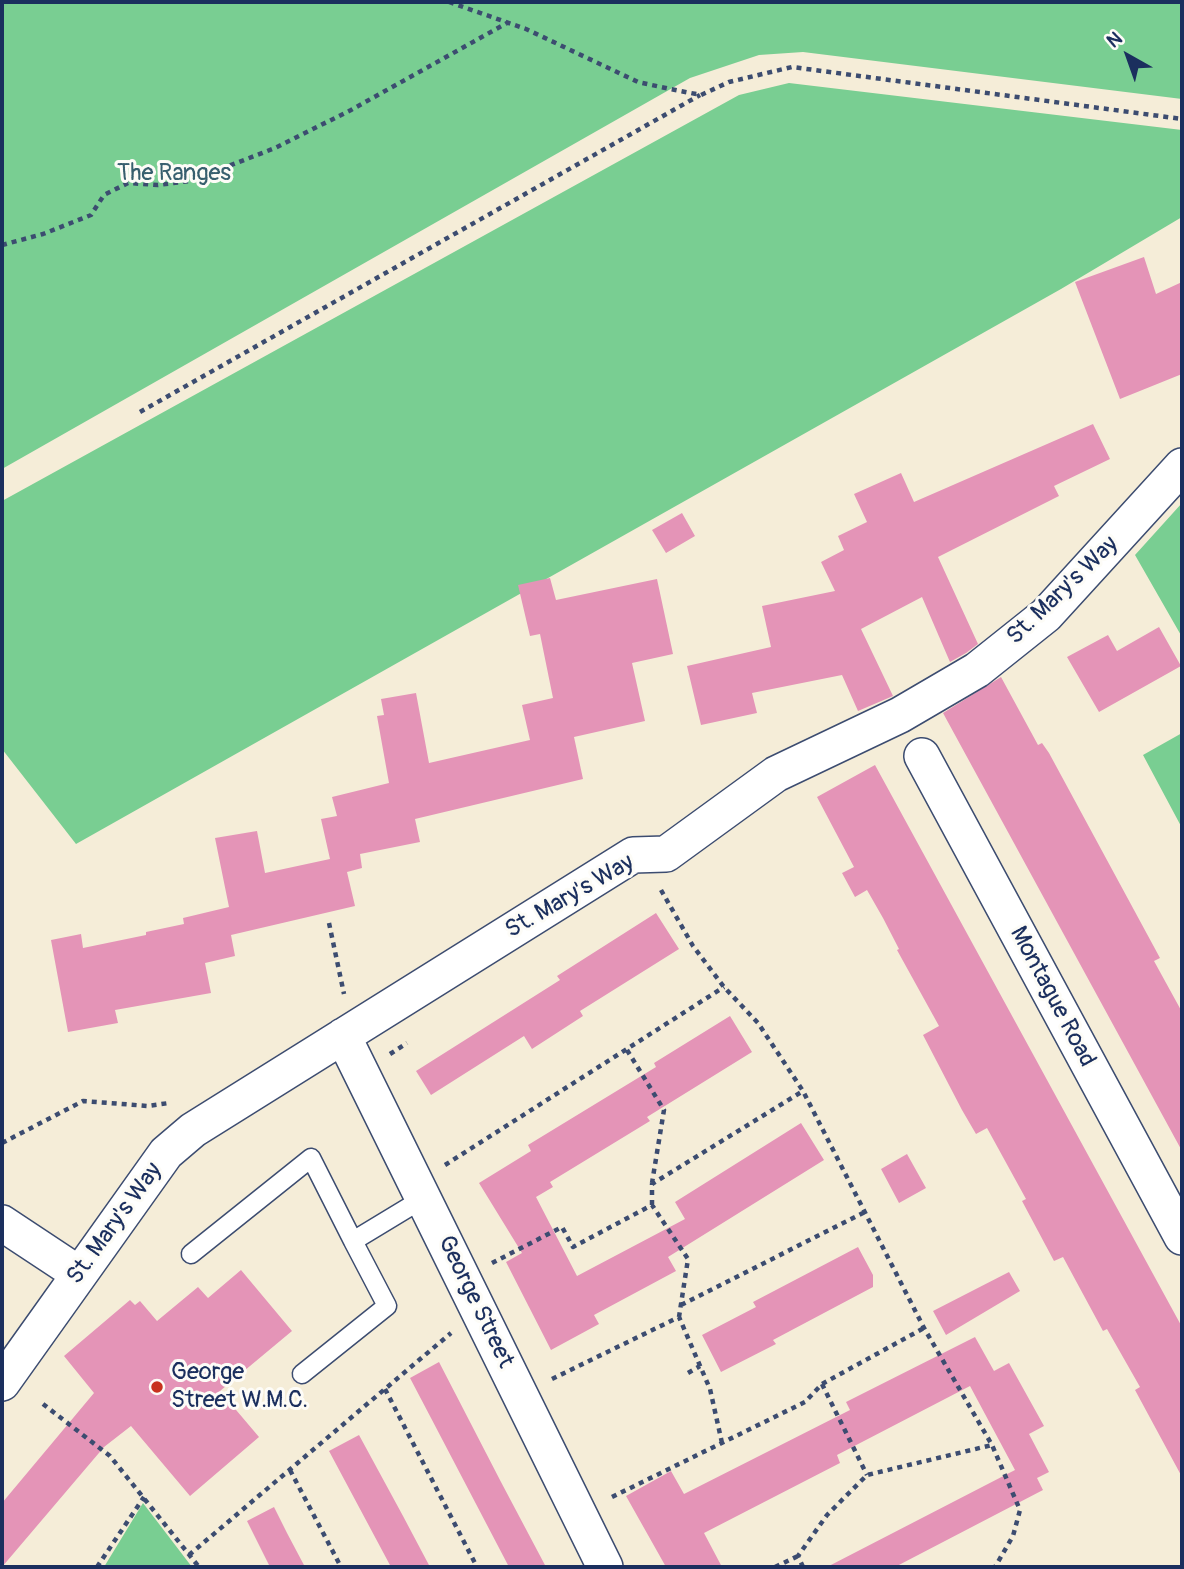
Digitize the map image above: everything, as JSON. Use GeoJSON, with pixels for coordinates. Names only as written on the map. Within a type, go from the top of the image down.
{"type":"FeatureCollection","features":[{"type":"Feature","properties":{"kind":"street","name":"St. Mary's Way"},"geometry":{"type":"LineString","coordinates":[[2,1383],[166,1153],[193,1130],[634,855],[666,854],[776,774],[900,715],[977,670],[1046,615],[1182,466]]}},
{"type":"Feature","properties":{"kind":"street","name":"Montague Road"},"geometry":{"type":"LineString","coordinates":[[922,756],[1182,1237]]}},
{"type":"Feature","properties":{"kind":"street","name":"George Street"},"geometry":{"type":"LineString","coordinates":[[350,1032],[424,1198],[606,1567]]}},
{"type":"Feature","properties":{"kind":"street"},"geometry":{"type":"LineString","coordinates":[[2,1223],[79,1275]]}},
{"type":"Feature","properties":{"kind":"lane"},"geometry":{"type":"LineString","coordinates":[[191,1254],[311,1158],[387,1306],[302,1374]]}},
{"type":"Feature","properties":{"kind":"lane"},"geometry":{"type":"LineString","coordinates":[[353,1241],[424,1198]]}},
{"type":"Feature","properties":{"kind":"path"},"geometry":{"type":"LineString","coordinates":[[449,2],[508,23],[638,82],[701,95]]}},
{"type":"Feature","properties":{"kind":"path"},"geometry":{"type":"LineString","coordinates":[[2,245],[43,234],[91,215],[104,195],[128,183],[158,185],[190,181],[275,148],[362,104],[508,23]]}},
{"type":"Feature","properties":{"kind":"path"},"geometry":{"type":"LineString","coordinates":[[140,412],[701,95],[729,82],[792,67],[1182,119]]}},
{"type":"Feature","properties":{"kind":"path"},"geometry":{"type":"LineString","coordinates":[[634,855],[653,873],[667,904],[693,946],[724,987],[758,1023],[803,1091],[924,1328],[992,1445],[1020,1510],[1013,1536],[995,1567]]}},
{"type":"Feature","properties":{"kind":"path"},"geometry":{"type":"LineString","coordinates":[[329,923],[350,1032]]}},
{"type":"Feature","properties":{"kind":"path"},"geometry":{"type":"LineString","coordinates":[[445,1165],[724,987]]}},
{"type":"Feature","properties":{"kind":"path"},"geometry":{"type":"LineString","coordinates":[[627,1049],[664,1110],[652,1184],[652,1205],[688,1259],[679,1317],[710,1389],[722,1443]]}},
{"type":"Feature","properties":{"kind":"path"},"geometry":{"type":"LineString","coordinates":[[652,1184],[803,1091]]}},
{"type":"Feature","properties":{"kind":"path"},"geometry":{"type":"LineString","coordinates":[[2,1143],[83,1101],[148,1106],[173,1102]]}},
{"type":"Feature","properties":{"kind":"path"},"geometry":{"type":"LineString","coordinates":[[488,1265],[562,1227],[573,1247],[652,1205]]}},
{"type":"Feature","properties":{"kind":"path"},"geometry":{"type":"LineString","coordinates":[[681,1305],[865,1212]]}},
{"type":"Feature","properties":{"kind":"path"},"geometry":{"type":"LineString","coordinates":[[189,1555],[478,1309]]}},
{"type":"Feature","properties":{"kind":"path"},"geometry":{"type":"LineString","coordinates":[[552,1379],[679,1317]]}},
{"type":"Feature","properties":{"kind":"path"},"geometry":{"type":"LineString","coordinates":[[612,1497],[805,1402],[822,1384],[924,1328]]}},
{"type":"Feature","properties":{"kind":"path"},"geometry":{"type":"LineString","coordinates":[[688,1373],[700,1366]]}},
{"type":"Feature","properties":{"kind":"path"},"geometry":{"type":"LineString","coordinates":[[822,1384],[867,1475]]}},
{"type":"Feature","properties":{"kind":"path"},"geometry":{"type":"LineString","coordinates":[[385,1389],[477,1567]]}},
{"type":"Feature","properties":{"kind":"path"},"geometry":{"type":"LineString","coordinates":[[43,1404],[110,1457],[198,1567]]}},
{"type":"Feature","properties":{"kind":"path"},"geometry":{"type":"LineString","coordinates":[[775,1567],[798,1556],[827,1515],[867,1475],[992,1445]]}},
{"type":"Feature","properties":{"kind":"path"},"geometry":{"type":"LineString","coordinates":[[290,1470],[341,1567]]}},
{"type":"Feature","properties":{"kind":"path"},"geometry":{"type":"LineString","coordinates":[[97,1567],[144,1497]]}},
{"type":"Feature","properties":{"kind":"path"},"geometry":{"type":"LineString","coordinates":[[798,1556],[803,1567]]}},
{"type":"Feature","properties":{"kind":"green space","name":"The Ranges"},"geometry":{"type":"Polygon","coordinates":[[[2,2],[1182,2],[1182,99],[803,52],[759,55],[690,78],[2,469],[2,2]]]}},
{"type":"Feature","properties":{"kind":"green space"},"geometry":{"type":"Polygon","coordinates":[[[789,83],[1182,130],[1182,217],[1061,289],[76,844],[2,749],[2,501],[739,95],[789,83]]]}},
{"type":"Feature","properties":{"kind":"green space"},"geometry":{"type":"Polygon","coordinates":[[[1182,503],[1182,637],[1135,555],[1182,503]]]}},
{"type":"Feature","properties":{"kind":"green space"},"geometry":{"type":"Polygon","coordinates":[[[1182,733],[1182,828],[1143,755],[1182,733]]]}},
{"type":"Feature","properties":{"kind":"green space"},"geometry":{"type":"Polygon","coordinates":[[[143,1503],[192,1567],[104,1567],[143,1503]]]}},
{"type":"Feature","properties":{"kind":"building"},"geometry":{"type":"Polygon","coordinates":[[[1144,257],[1156,294],[1182,282],[1182,374],[1120,399],[1075,282],[1144,257]]]}},
{"type":"Feature","properties":{"kind":"building"},"geometry":{"type":"Polygon","coordinates":[[[1093,424],[1110,459],[1054,486],[1059,496],[938,557],[978,644],[950,662],[922,597],[861,629],[893,696],[858,711],[842,675],[752,693],[757,713],[701,725],[687,666],[771,647],[762,606],[835,591],[821,562],[844,550],[838,536],[867,522],[854,494],[901,473],[914,502],[1093,424]]]}},
{"type":"Feature","properties":{"kind":"building"},"geometry":{"type":"Polygon","coordinates":[[[682,513],[695,536],[666,553],[652,530],[682,513]]]}},
{"type":"Feature","properties":{"kind":"building"},"geometry":{"type":"Polygon","coordinates":[[[550,578],[556,600],[657,579],[673,654],[632,663],[645,721],[574,737],[583,779],[415,819],[420,842],[360,854],[362,868],[347,872],[355,906],[231,935],[235,956],[205,963],[211,993],[115,1010],[118,1023],[68,1032],[51,940],[81,934],[83,948],[146,935],[146,932],[184,924],[183,918],[229,907],[215,838],[257,831],[265,873],[330,859],[321,819],[337,816],[332,797],[389,783],[377,716],[384,715],[381,699],[416,693],[429,763],[530,740],[522,705],[553,698],[540,634],[530,636],[518,585],[550,578]]]}},
{"type":"Feature","properties":{"kind":"building"},"geometry":{"type":"Polygon","coordinates":[[[1159,627],[1181,666],[1099,712],[1067,657],[1108,635],[1117,651],[1159,627]]]}},
{"type":"Feature","properties":{"kind":"building"},"geometry":{"type":"Polygon","coordinates":[[[1001,677],[1038,745],[1042,743],[1049,753],[1160,958],[1154,961],[1182,1012],[1182,1151],[943,713],[1001,677]]]}},
{"type":"Feature","properties":{"kind":"building"},"geometry":{"type":"Polygon","coordinates":[[[875,765],[1182,1327],[1182,1477],[1135,1390],[1140,1387],[1107,1329],[1103,1331],[1063,1257],[1054,1261],[1022,1201],[1026,1199],[987,1128],[976,1134],[962,1110],[923,1035],[939,1026],[897,950],[899,949],[883,918],[867,890],[855,897],[842,873],[854,867],[817,797],[875,765]]]}},
{"type":"Feature","properties":{"kind":"building"},"geometry":{"type":"Polygon","coordinates":[[[656,913],[679,949],[580,1011],[583,1016],[532,1049],[524,1036],[431,1095],[416,1071],[560,980],[557,976],[656,913]]]}},
{"type":"Feature","properties":{"kind":"building"},"geometry":{"type":"Polygon","coordinates":[[[730,1016],[752,1052],[647,1117],[650,1121],[550,1182],[553,1187],[536,1197],[577,1276],[685,1219],[675,1202],[801,1123],[824,1160],[668,1257],[676,1271],[594,1315],[599,1324],[551,1350],[506,1262],[522,1253],[479,1183],[531,1151],[528,1145],[656,1067],[654,1063],[730,1016]]]}},
{"type":"Feature","properties":{"kind":"building"},"geometry":{"type":"Polygon","coordinates":[[[907,1154],[926,1188],[899,1203],[881,1169],[907,1154]]]}},
{"type":"Feature","properties":{"kind":"building"},"geometry":{"type":"Polygon","coordinates":[[[858,1247],[873,1275],[873,1287],[773,1340],[776,1344],[721,1372],[702,1335],[756,1307],[753,1302],[858,1247]]]}},
{"type":"Feature","properties":{"kind":"building","name":"George Street W.M.C."},"geometry":{"type":"Polygon","coordinates":[[[241,1270],[292,1331],[220,1391],[259,1437],[190,1496],[131,1426],[104,1447],[2,1567],[2,1503],[94,1393],[64,1356],[130,1300],[135,1305],[140,1301],[157,1321],[198,1287],[208,1298],[241,1270]]]}},
{"type":"Feature","properties":{"kind":"building"},"geometry":{"type":"Polygon","coordinates":[[[1009,1272],[1020,1291],[946,1335],[933,1311],[1009,1272]]]}},
{"type":"Feature","properties":{"kind":"building"},"geometry":{"type":"Polygon","coordinates":[[[975,1337],[994,1371],[1009,1363],[1044,1426],[1029,1434],[1049,1472],[1037,1478],[1043,1490],[895,1567],[827,1567],[1015,1470],[970,1386],[837,1455],[840,1463],[704,1533],[722,1567],[666,1567],[626,1496],[671,1471],[684,1494],[850,1410],[846,1402],[975,1337]]]}},
{"type":"Feature","properties":{"kind":"building"},"geometry":{"type":"Polygon","coordinates":[[[439,1362],[546,1567],[509,1567],[410,1378],[439,1362]]]}},
{"type":"Feature","properties":{"kind":"building"},"geometry":{"type":"Polygon","coordinates":[[[359,1435],[430,1567],[391,1567],[329,1451],[359,1435]]]}},
{"type":"Feature","properties":{"kind":"building"},"geometry":{"type":"Polygon","coordinates":[[[274,1507],[305,1567],[270,1567],[247,1521],[274,1507]]]}},
{"type":"Feature","properties":{"kind":"place","name":"George Street W.M.C."},"geometry":{"type":"Point","coordinates":[157,1387]}}]}
